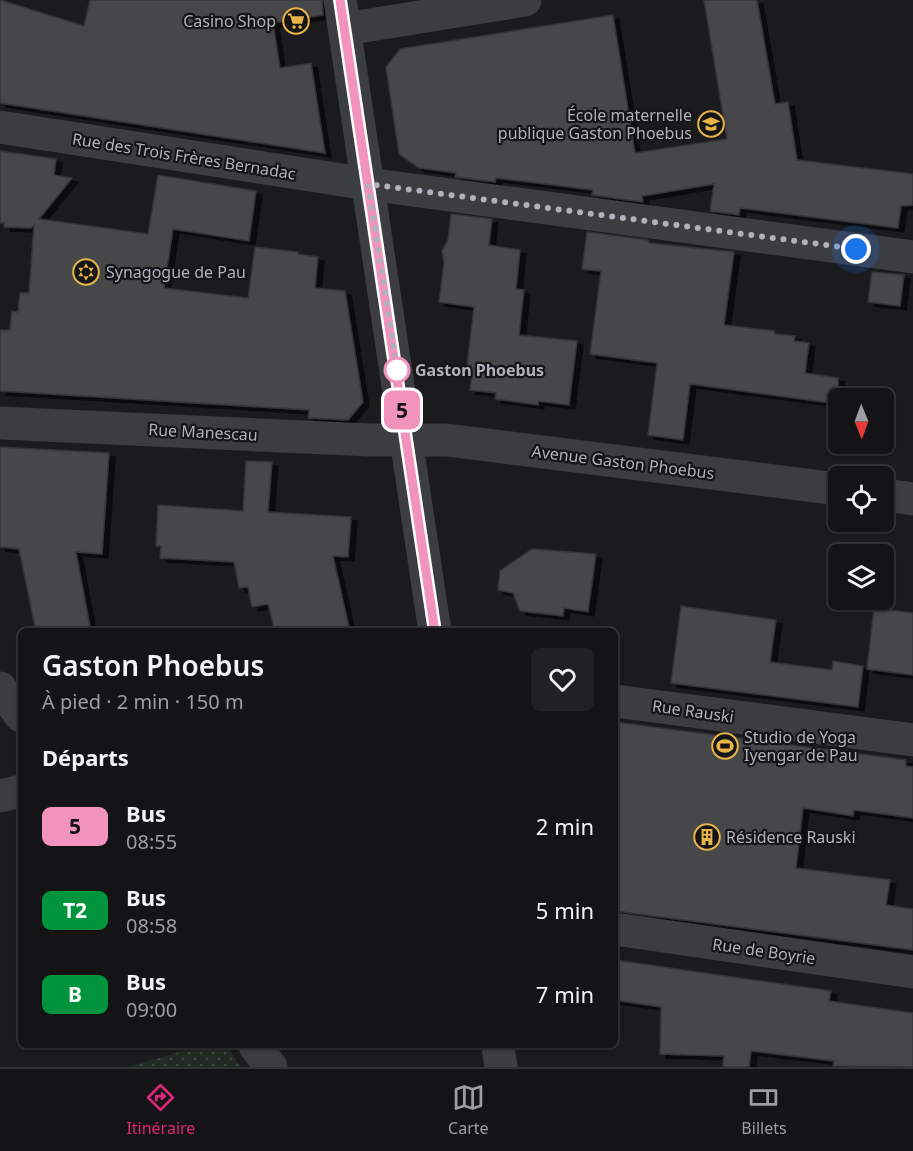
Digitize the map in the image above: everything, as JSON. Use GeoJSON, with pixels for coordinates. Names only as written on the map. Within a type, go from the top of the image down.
{"type":"FeatureCollection","features":[{"type":"Feature","properties":{"kind":"street"},"geometry":{"type":"LineString","coordinates":[[434,628],[343,14],[525,0]]}},
{"type":"Feature","properties":{"kind":"street","name":"Rue des Trois Frères Bernadac"},"geometry":{"type":"LineString","coordinates":[[0,127],[368,184],[913,257]]}},
{"type":"Feature","properties":{"kind":"street","name":"Rue Manescau"},"geometry":{"type":"LineString","coordinates":[[0,423],[358,439],[407,439]]}},
{"type":"Feature","properties":{"kind":"street","name":"Avenue Gaston Phoebus"},"geometry":{"type":"LineString","coordinates":[[407,439],[447,440],[828,488]]}},
{"type":"Feature","properties":{"kind":"street"},"geometry":{"type":"LineString","coordinates":[[894,496],[913,499]]}},
{"type":"Feature","properties":{"kind":"street"},"geometry":{"type":"LineString","coordinates":[[0,688],[18,712]]}},
{"type":"Feature","properties":{"kind":"street","name":"Rue Rauski"},"geometry":{"type":"LineString","coordinates":[[618,701],[913,740]]}},
{"type":"Feature","properties":{"kind":"street"},"geometry":{"type":"LineString","coordinates":[[0,796],[18,792]]}},
{"type":"Feature","properties":{"kind":"street","name":"Rue de Boyrie"},"geometry":{"type":"LineString","coordinates":[[618,929],[913,972]]}},
{"type":"Feature","properties":{"kind":"street"},"geometry":{"type":"LineString","coordinates":[[257,1048],[271,1067]]}},
{"type":"Feature","properties":{"kind":"street"},"geometry":{"type":"LineString","coordinates":[[498,1048],[501,1067]]}},
{"type":"Feature","properties":{"kind":"shaded area"},"geometry":{"type":"Polygon","coordinates":[[[193,1048],[227,1048],[241,1067],[127,1067],[193,1048]]]}},
{"type":"Feature","properties":{"kind":"building"},"geometry":{"type":"Polygon","coordinates":[[[0,0],[84,26],[90,0],[322,0],[323,15],[273,23],[280,68],[311,63],[325,153],[0,103],[0,0]]]}},
{"type":"Feature","properties":{"kind":"building"},"geometry":{"type":"Polygon","coordinates":[[[704,0],[757,0],[775,104],[788,102],[797,160],[913,174],[913,205],[901,206],[898,228],[740,208],[739,215],[710,211],[714,184],[642,196],[643,202],[592,195],[593,190],[496,178],[495,182],[455,177],[456,173],[419,168],[399,154],[386,67],[400,49],[613,15],[635,153],[727,139],[704,0]]]}},
{"type":"Feature","properties":{"kind":"building"},"geometry":{"type":"Polygon","coordinates":[[[0,151],[56,159],[54,175],[72,178],[39,219],[148,234],[158,175],[256,191],[249,241],[173,229],[164,288],[248,298],[255,247],[298,252],[298,254],[318,257],[315,288],[345,291],[363,402],[348,420],[308,418],[309,410],[0,391],[0,330],[10,330],[12,311],[18,312],[20,293],[29,293],[34,225],[31,228],[4,227],[4,223],[0,223],[0,151]]]}},
{"type":"Feature","properties":{"kind":"building"},"geometry":{"type":"Polygon","coordinates":[[[451,214],[492,219],[489,245],[520,250],[516,289],[524,290],[519,335],[577,341],[569,405],[538,401],[538,405],[495,399],[496,393],[470,390],[472,375],[466,374],[474,307],[439,302],[444,262],[442,251],[448,240],[451,214]]]}},
{"type":"Feature","properties":{"kind":"building"},"geometry":{"type":"Polygon","coordinates":[[[587,232],[648,240],[649,243],[734,252],[724,325],[774,331],[775,334],[795,336],[794,341],[809,343],[805,373],[838,378],[838,388],[828,388],[828,403],[690,384],[683,440],[648,435],[657,363],[590,354],[601,271],[582,269],[587,232]]]}},
{"type":"Feature","properties":{"kind":"building"},"geometry":{"type":"Polygon","coordinates":[[[872,272],[904,275],[900,306],[868,302],[872,272]]]}},
{"type":"Feature","properties":{"kind":"building"},"geometry":{"type":"Polygon","coordinates":[[[0,447],[109,453],[102,554],[76,552],[90,628],[35,628],[19,549],[0,547],[0,447]]]}},
{"type":"Feature","properties":{"kind":"building"},"geometry":{"type":"Polygon","coordinates":[[[246,461],[272,462],[268,512],[351,517],[348,557],[333,556],[349,628],[274,628],[268,604],[252,607],[248,587],[239,588],[234,562],[160,558],[161,546],[156,546],[158,505],[243,511],[246,461]]]}},
{"type":"Feature","properties":{"kind":"building"},"geometry":{"type":"Polygon","coordinates":[[[532,549],[596,554],[588,612],[564,608],[563,616],[520,611],[513,593],[498,590],[500,571],[532,549]]]}},
{"type":"Feature","properties":{"kind":"building"},"geometry":{"type":"Polygon","coordinates":[[[681,606],[776,620],[770,662],[832,670],[833,661],[863,666],[858,707],[671,683],[681,606]]]}},
{"type":"Feature","properties":{"kind":"building"},"geometry":{"type":"Polygon","coordinates":[[[874,610],[913,613],[913,675],[867,669],[874,610]]]}},
{"type":"Feature","properties":{"kind":"building","name":"Résidence Rauski"},"geometry":{"type":"Polygon","coordinates":[[[618,722],[906,760],[906,766],[913,767],[913,818],[854,810],[853,816],[803,808],[796,868],[890,880],[886,905],[913,909],[913,950],[618,911],[618,722]]]}},
{"type":"Feature","properties":{"kind":"building"},"geometry":{"type":"Polygon","coordinates":[[[618,960],[831,991],[829,1001],[913,1013],[913,1067],[833,1066],[834,1061],[751,1051],[749,1067],[723,1067],[724,1056],[660,1054],[661,1007],[618,1000],[618,960]]]}},
{"type":"Feature","properties":{"kind":"bus line","name":"5"},"geometry":{"type":"LineString","coordinates":[[340,0],[434,628]]}},
{"type":"Feature","properties":{"kind":"place","name":"Casino Shop"},"geometry":{"type":"Point","coordinates":[296,21]}},
{"type":"Feature","properties":{"kind":"place","name":"École maternelle publique Gaston Phoebus"},"geometry":{"type":"Point","coordinates":[711,124]}},
{"type":"Feature","properties":{"kind":"place","name":"Synagogue de Pau"},"geometry":{"type":"Point","coordinates":[86,272]}},
{"type":"Feature","properties":{"kind":"place","name":"Gaston Phoebus"},"geometry":{"type":"Point","coordinates":[397,370]}},
{"type":"Feature","properties":{"kind":"place","name":"Studio de Yoga Iyengar de Pau"},"geometry":{"type":"Point","coordinates":[725,746]}},
{"type":"Feature","properties":{"kind":"place","name":"Résidence Rauski"},"geometry":{"type":"Point","coordinates":[707,837]}},
{"type":"Feature","properties":{"kind":"route"},"geometry":{"type":"LineString","coordinates":[[397,370],[398,374],[368,184],[856,249]]}}]}
